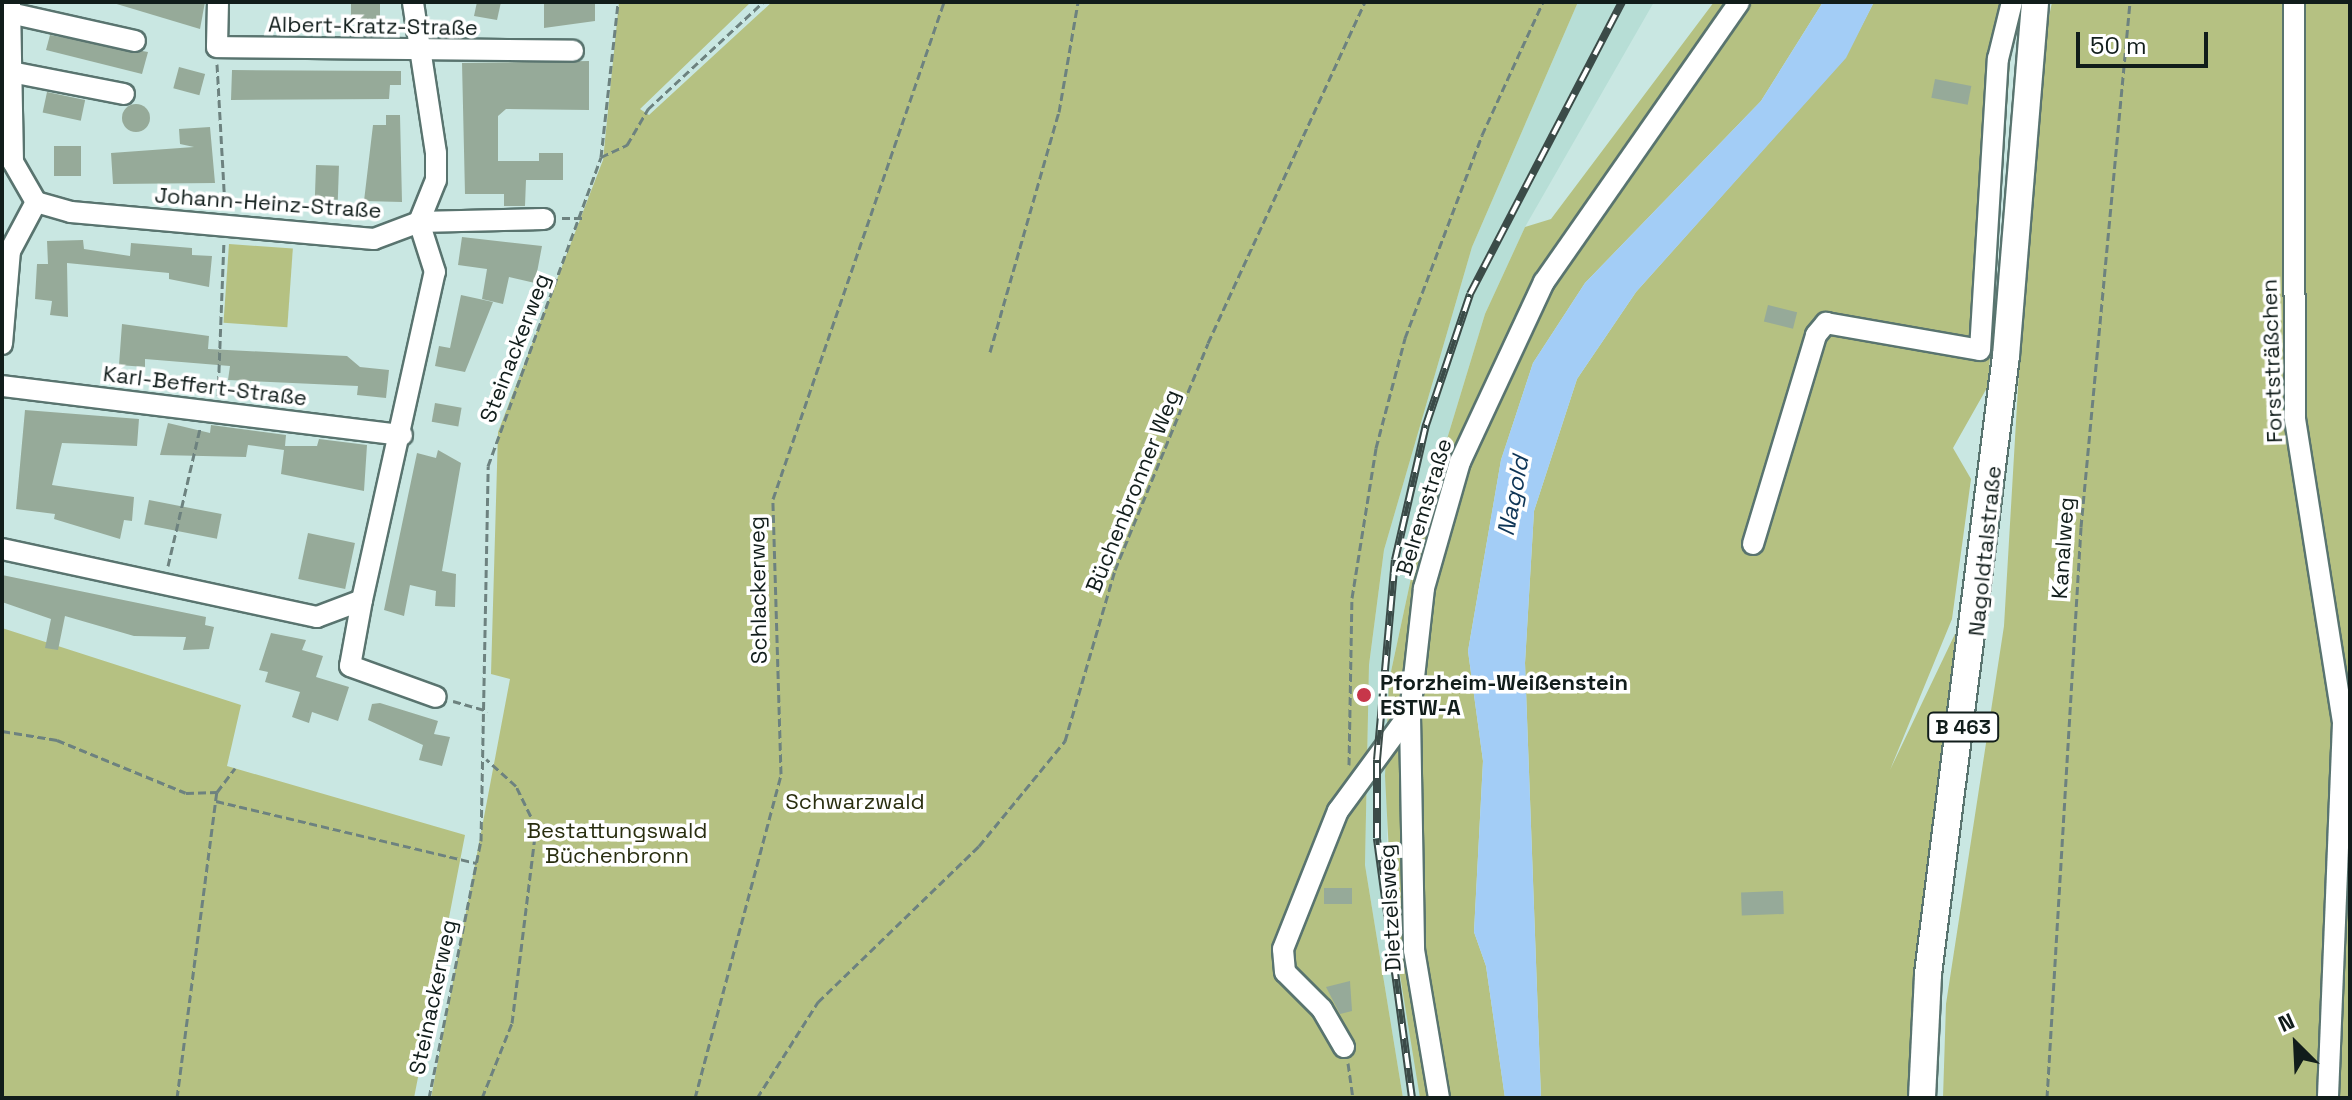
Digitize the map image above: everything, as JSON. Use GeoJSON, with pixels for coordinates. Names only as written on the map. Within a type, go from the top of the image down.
{"type":"FeatureCollection","features":[{"type":"Feature","properties":{"kind":"main road","name":"Nagoldtalstraße"},"geometry":{"type":"LineString","coordinates":[[1922,1098],[1928,974],[2006,356],[2035,2]]}},
{"type":"Feature","properties":{"kind":"street","name":"Albert-Kratz-Straße"},"geometry":{"type":"LineString","coordinates":[[218,2],[217,47],[422,52],[573,51]]}},
{"type":"Feature","properties":{"kind":"street"},"geometry":{"type":"LineString","coordinates":[[413,2],[422,52],[436,180],[419,222],[435,272],[350,666],[436,697]]}},
{"type":"Feature","properties":{"kind":"street","name":"Belremstraße"},"geometry":{"type":"LineString","coordinates":[[1344,1047],[1282,961],[1290,925],[1350,795],[1410,713],[1429,565],[1485,399],[1559,259],[1739,2]]}},
{"type":"Feature","properties":{"kind":"street"},"geometry":{"type":"LineString","coordinates":[[1753,544],[1816,335],[1826,323],[1980,350],[1998,59],[2012,2]]}},
{"type":"Feature","properties":{"kind":"street","name":"Forststräßchen"},"geometry":{"type":"LineString","coordinates":[[2294,2],[2295,419],[2343,723],[2328,1098]]}},
{"type":"Feature","properties":{"kind":"street"},"geometry":{"type":"LineString","coordinates":[[2,344],[10,251],[36,202],[13,162],[10,8],[135,41]]}},
{"type":"Feature","properties":{"kind":"street"},"geometry":{"type":"LineString","coordinates":[[11,72],[124,94]]}},
{"type":"Feature","properties":{"kind":"street","name":"Johann-Heinz-Straße"},"geometry":{"type":"LineString","coordinates":[[36,202],[71,212],[374,239],[419,222],[544,219]]}},
{"type":"Feature","properties":{"kind":"street","name":"Karl-Beffert-Straße"},"geometry":{"type":"LineString","coordinates":[[2,386],[402,435]]}},
{"type":"Feature","properties":{"kind":"street"},"geometry":{"type":"LineString","coordinates":[[2,549],[317,617],[362,600]]}},
{"type":"Feature","properties":{"kind":"street","name":"Dietzelsweg"},"geometry":{"type":"LineString","coordinates":[[1410,713],[1414,950],[1439,1098]]}},
{"type":"Feature","properties":{"kind":"path","name":"Steinackerweg"},"geometry":{"type":"LineString","coordinates":[[429,1098],[477,863],[488,711],[488,466],[601,157],[618,2]]}},
{"type":"Feature","properties":{"kind":"path"},"geometry":{"type":"LineString","coordinates":[[601,157],[627,145],[648,109],[763,2]]}},
{"type":"Feature","properties":{"kind":"path","name":"Schlackerweg"},"geometry":{"type":"LineString","coordinates":[[695,1098],[781,774],[773,499],[944,2]]}},
{"type":"Feature","properties":{"kind":"path"},"geometry":{"type":"LineString","coordinates":[[990,352],[1059,112],[1078,2]]}},
{"type":"Feature","properties":{"kind":"path","name":"Büchenbronner Weg"},"geometry":{"type":"LineString","coordinates":[[757,1098],[818,1002],[979,846],[1065,741],[1115,570],[1208,343],[1365,2]]}},
{"type":"Feature","properties":{"kind":"path"},"geometry":{"type":"LineString","coordinates":[[1350,795],[1352,598],[1376,448],[1405,338],[1543,2]]}},
{"type":"Feature","properties":{"kind":"path","name":"Kanalweg"},"geometry":{"type":"LineString","coordinates":[[2047,1098],[2051,923],[2085,465],[2130,2]]}},
{"type":"Feature","properties":{"kind":"path"},"geometry":{"type":"LineString","coordinates":[[164,586],[204,411]]}},
{"type":"Feature","properties":{"kind":"path"},"geometry":{"type":"LineString","coordinates":[[436,697],[488,711]]}},
{"type":"Feature","properties":{"kind":"path"},"geometry":{"type":"LineString","coordinates":[[2,731],[57,740],[186,793],[217,792]]}},
{"type":"Feature","properties":{"kind":"path"},"geometry":{"type":"LineString","coordinates":[[482,1098],[512,1023],[536,827],[516,786],[485,758]]}},
{"type":"Feature","properties":{"kind":"path"},"geometry":{"type":"LineString","coordinates":[[177,1098],[217,792],[235,768]]}},
{"type":"Feature","properties":{"kind":"path"},"geometry":{"type":"LineString","coordinates":[[216,801],[477,863]]}},
{"type":"Feature","properties":{"kind":"path"},"geometry":{"type":"LineString","coordinates":[[1344,1047],[1353,1098]]}},
{"type":"Feature","properties":{"kind":"shaded area"},"geometry":{"type":"Polygon","coordinates":[[[1578,2],[1654,2],[1525,227],[1485,314],[1426,508],[1389,681],[1387,852],[1420,1098],[1403,1098],[1365,865],[1369,665],[1384,550],[1472,247],[1578,2]]]}},
{"type":"Feature","properties":{"kind":"green space","name":"Schwarzwald"},"geometry":{"type":"Polygon","coordinates":[[[619,2],[751,2],[640,109],[649,115],[772,2],[1578,2],[1472,247],[1384,550],[1369,665],[1365,865],[1403,1098],[431,1098],[510,679],[491,674],[498,432],[603,160],[619,2]]]}},
{"type":"Feature","properties":{"kind":"green space"},"geometry":{"type":"Polygon","coordinates":[[[1714,2],[1823,2],[1761,101],[1585,283],[1533,363],[1501,460],[1468,651],[1483,761],[1474,932],[1486,966],[1505,1098],[1420,1098],[1393,932],[1385,776],[1389,681],[1426,508],[1485,314],[1525,227],[1551,219],[1714,2]]]}},
{"type":"Feature","properties":{"kind":"green space"},"geometry":{"type":"Polygon","coordinates":[[[1874,2],[2021,2],[2010,62],[1988,386],[1953,448],[1971,479],[1952,619],[1890,770],[1955,634],[1963,639],[1911,1030],[1909,1098],[1541,1098],[1525,663],[1534,511],[1577,379],[1636,292],[1845,58],[1874,2]]]}},
{"type":"Feature","properties":{"kind":"green space"},"geometry":{"type":"Polygon","coordinates":[[[2052,2],[2350,2],[2350,1098],[1943,1098],[1946,1004],[2004,626],[2036,81],[2052,2]]]}},
{"type":"Feature","properties":{"kind":"green space"},"geometry":{"type":"Polygon","coordinates":[[[229,244],[293,248],[287,327],[223,323],[229,244]]]}},
{"type":"Feature","properties":{"kind":"green space"},"geometry":{"type":"Polygon","coordinates":[[[2,628],[241,705],[227,766],[465,835],[414,1098],[2,1098],[2,628]]]}},
{"type":"Feature","properties":{"kind":"water","name":"Nagold"},"geometry":{"type":"Polygon","coordinates":[[[1823,2],[1874,2],[1846,58],[1636,292],[1577,379],[1534,511],[1525,663],[1541,1098],[1505,1098],[1486,966],[1474,932],[1483,761],[1468,651],[1501,460],[1533,363],[1585,283],[1761,101],[1823,2]]]}},
{"type":"Feature","properties":{"kind":"building"},"geometry":{"type":"Polygon","coordinates":[[[110,2],[205,2],[200,29],[110,2]]]}},
{"type":"Feature","properties":{"kind":"building"},"geometry":{"type":"Polygon","coordinates":[[[351,2],[380,2],[380,19],[351,19],[351,2]]]}},
{"type":"Feature","properties":{"kind":"building"},"geometry":{"type":"Polygon","coordinates":[[[477,2],[501,2],[497,20],[474,16],[477,2]]]}},
{"type":"Feature","properties":{"kind":"building"},"geometry":{"type":"Polygon","coordinates":[[[544,2],[595,2],[595,21],[544,28],[544,2]]]}},
{"type":"Feature","properties":{"kind":"building"},"geometry":{"type":"Polygon","coordinates":[[[50,35],[148,52],[142,74],[46,50],[50,35]]]}},
{"type":"Feature","properties":{"kind":"building"},"geometry":{"type":"Polygon","coordinates":[[[589,61],[589,110],[506,109],[498,116],[498,161],[539,161],[539,153],[563,153],[563,180],[526,180],[525,206],[504,206],[504,194],[465,194],[462,63],[589,61]]]}},
{"type":"Feature","properties":{"kind":"building"},"geometry":{"type":"Polygon","coordinates":[[[179,67],[205,74],[199,95],[173,88],[179,67]]]}},
{"type":"Feature","properties":{"kind":"building"},"geometry":{"type":"Polygon","coordinates":[[[232,70],[401,71],[401,85],[390,85],[389,99],[231,100],[232,70]]]}},
{"type":"Feature","properties":{"kind":"building"},"geometry":{"type":"Polygon","coordinates":[[[1935,79],[1971,86],[1968,105],[1931,98],[1935,79]]]}},
{"type":"Feature","properties":{"kind":"building"},"geometry":{"type":"Polygon","coordinates":[[[47,92],[85,100],[81,121],[43,113],[47,92]]]}},
{"type":"Feature","properties":{"kind":"building"},"geometry":{"type":"Polygon","coordinates":[[[136,104],[146,108],[150,118],[146,128],[136,132],[126,128],[122,118],[126,108],[136,104]]]}},
{"type":"Feature","properties":{"kind":"building"},"geometry":{"type":"Polygon","coordinates":[[[386,115],[400,115],[402,202],[364,201],[373,125],[386,125],[386,115]]]}},
{"type":"Feature","properties":{"kind":"building"},"geometry":{"type":"Polygon","coordinates":[[[210,127],[215,183],[113,184],[111,153],[194,147],[180,144],[179,129],[210,127]]]}},
{"type":"Feature","properties":{"kind":"building"},"geometry":{"type":"Polygon","coordinates":[[[54,146],[81,146],[81,176],[54,176],[54,146]]]}},
{"type":"Feature","properties":{"kind":"building"},"geometry":{"type":"Polygon","coordinates":[[[316,165],[339,166],[338,200],[315,199],[316,165]]]}},
{"type":"Feature","properties":{"kind":"building"},"geometry":{"type":"Polygon","coordinates":[[[462,237],[542,246],[535,283],[509,277],[503,304],[482,299],[487,269],[458,265],[462,237]]]}},
{"type":"Feature","properties":{"kind":"building"},"geometry":{"type":"Polygon","coordinates":[[[83,240],[84,249],[130,256],[131,243],[192,248],[192,255],[212,256],[209,287],[169,279],[169,273],[67,263],[68,317],[50,315],[52,301],[35,299],[37,264],[48,264],[47,241],[83,240]]]}},
{"type":"Feature","properties":{"kind":"building"},"geometry":{"type":"Polygon","coordinates":[[[461,295],[493,302],[465,372],[435,366],[439,346],[450,348],[461,295]]]}},
{"type":"Feature","properties":{"kind":"building"},"geometry":{"type":"Polygon","coordinates":[[[1768,305],[1797,312],[1793,329],[1764,321],[1768,305]]]}},
{"type":"Feature","properties":{"kind":"building"},"geometry":{"type":"Polygon","coordinates":[[[122,324],[209,336],[208,349],[347,356],[360,367],[389,370],[386,398],[357,395],[358,386],[228,380],[230,366],[145,359],[145,367],[119,365],[122,324]]]}},
{"type":"Feature","properties":{"kind":"building"},"geometry":{"type":"Polygon","coordinates":[[[435,403],[462,408],[458,426],[432,422],[435,403]]]}},
{"type":"Feature","properties":{"kind":"building"},"geometry":{"type":"Polygon","coordinates":[[[25,410],[139,419],[137,446],[62,443],[52,485],[134,497],[132,521],[124,520],[120,539],[54,519],[55,514],[16,509],[25,410]]]}},
{"type":"Feature","properties":{"kind":"building"},"geometry":{"type":"Polygon","coordinates":[[[168,423],[210,433],[211,425],[286,435],[285,446],[317,446],[319,439],[367,445],[364,491],[281,474],[284,450],[248,445],[246,457],[160,455],[168,423]]]}},
{"type":"Feature","properties":{"kind":"building"},"geometry":{"type":"Polygon","coordinates":[[[438,450],[461,463],[442,571],[456,574],[455,607],[435,606],[436,591],[410,585],[404,616],[384,610],[417,453],[436,458],[438,450]]]}},
{"type":"Feature","properties":{"kind":"building"},"geometry":{"type":"Polygon","coordinates":[[[149,500],[222,514],[217,539],[144,525],[149,500]]]}},
{"type":"Feature","properties":{"kind":"building"},"geometry":{"type":"Polygon","coordinates":[[[308,533],[355,543],[345,589],[298,579],[308,533]]]}},
{"type":"Feature","properties":{"kind":"building"},"geometry":{"type":"Polygon","coordinates":[[[2,575],[206,617],[205,625],[214,627],[209,649],[183,650],[186,637],[134,636],[65,616],[58,650],[45,648],[51,619],[2,602],[2,575]]]}},
{"type":"Feature","properties":{"kind":"building"},"geometry":{"type":"Polygon","coordinates":[[[271,633],[306,640],[302,650],[323,656],[316,677],[349,687],[338,721],[312,712],[309,723],[292,717],[300,692],[265,682],[268,672],[259,670],[271,633]]]}},
{"type":"Feature","properties":{"kind":"building"},"geometry":{"type":"Polygon","coordinates":[[[380,703],[438,721],[434,734],[450,737],[442,766],[419,760],[423,745],[368,720],[372,704],[380,703]]]}},
{"type":"Feature","properties":{"kind":"building"},"geometry":{"type":"Polygon","coordinates":[[[1324,888],[1352,888],[1352,904],[1324,904],[1324,888]]]}},
{"type":"Feature","properties":{"kind":"building"},"geometry":{"type":"Polygon","coordinates":[[[1783,891],[1784,914],[1742,915],[1741,892],[1783,891]]]}},
{"type":"Feature","properties":{"kind":"building"},"geometry":{"type":"Polygon","coordinates":[[[1350,981],[1352,1011],[1340,1014],[1326,987],[1350,981]]]}},
{"type":"Feature","properties":{"kind":"railway"},"geometry":{"type":"LineString","coordinates":[[1412,1098],[1377,838],[1377,760],[1395,560],[1426,425],[1470,294],[1622,2]]}},
{"type":"Feature","properties":{"kind":"place","name":"Pforzheim-Weißenstein ESTW-A"},"geometry":{"type":"Point","coordinates":[1364,695]}},
{"type":"Feature","properties":{"kind":"park label","name":"Bestattungswald Büchenbronn"},"geometry":{"type":"Point","coordinates":[617,842]}}]}
